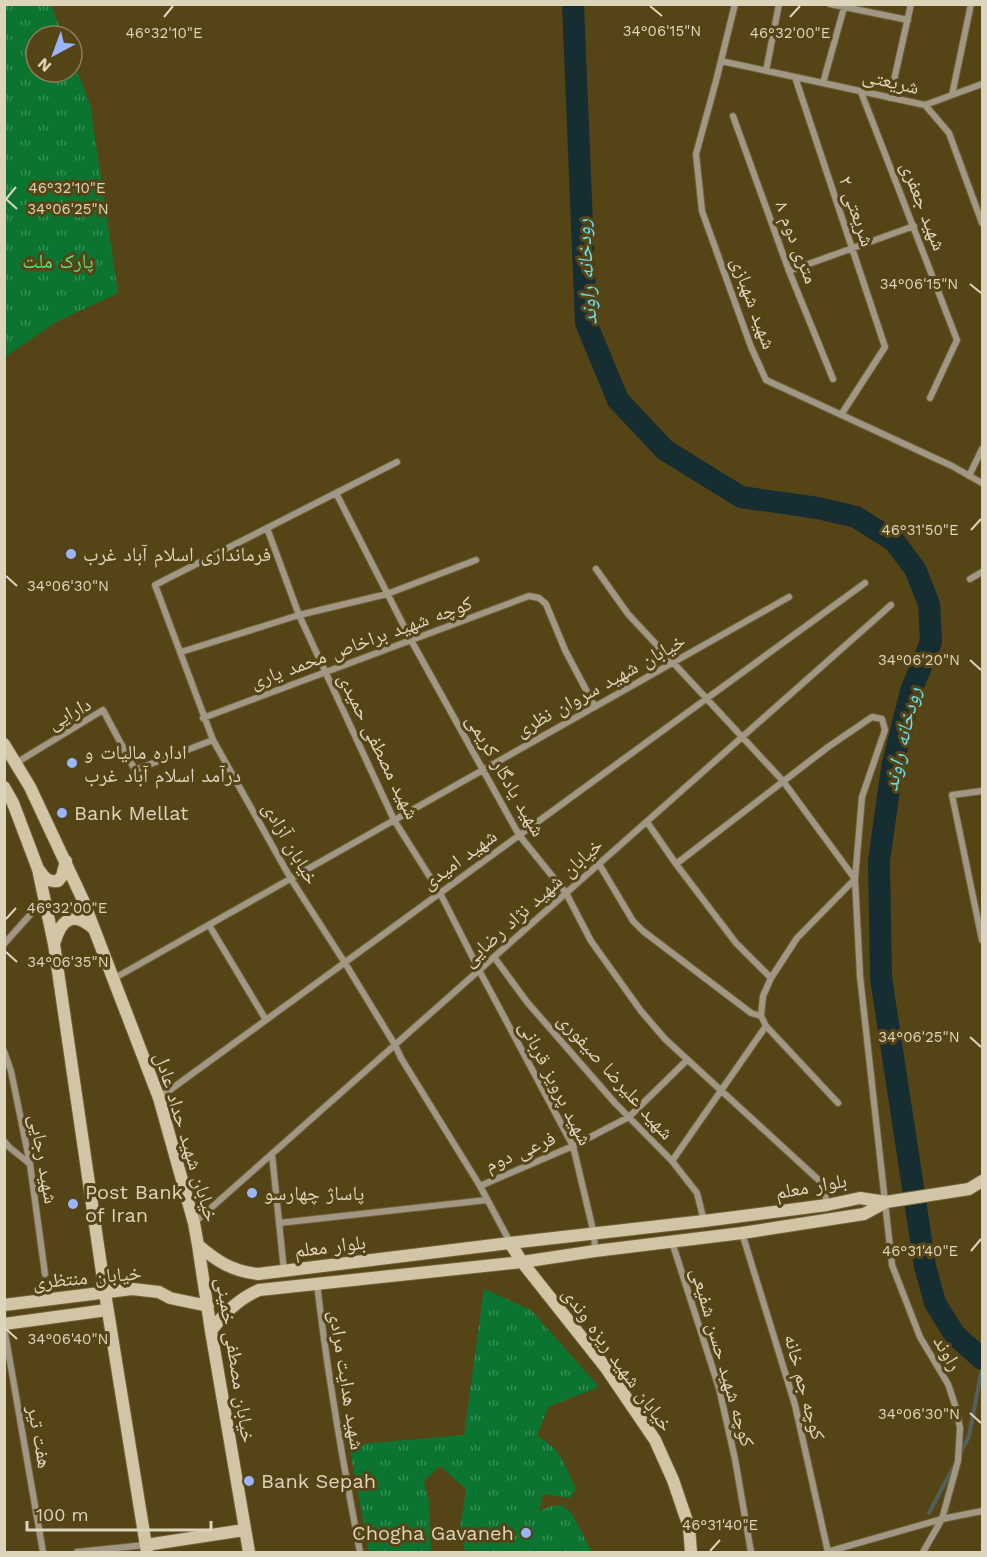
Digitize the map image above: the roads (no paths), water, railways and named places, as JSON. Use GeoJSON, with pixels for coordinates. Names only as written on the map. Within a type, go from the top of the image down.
{"type":"FeatureCollection","features":[{"type":"Feature","properties":{"kind":"main road","name":"خیابان شهید حداد عادل"},"geometry":{"type":"LineString","coordinates":[[4,744],[30,787],[83,900],[159,1098],[198,1245]]}},
{"type":"Feature","properties":{"kind":"main road"},"geometry":{"type":"LineString","coordinates":[[4,787],[13,803],[38,869],[54,944],[105,1293],[147,1549],[244,1530]]}},
{"type":"Feature","properties":{"kind":"main road"},"geometry":{"type":"LineString","coordinates":[[38,869],[51,882],[58,881],[62,876],[66,861]]}},
{"type":"Feature","properties":{"kind":"main road"},"geometry":{"type":"LineString","coordinates":[[54,944],[61,925],[68,920],[80,920],[94,930]]}},
{"type":"Feature","properties":{"kind":"main road"},"geometry":{"type":"LineString","coordinates":[[886,1202],[969,1189],[982,1181]]}},
{"type":"Feature","properties":{"kind":"main road"},"geometry":{"type":"LineString","coordinates":[[969,1189],[982,1195]]}},
{"type":"Feature","properties":{"kind":"main road","name":"بلوار معلم"},"geometry":{"type":"LineString","coordinates":[[198,1245],[213,1258],[229,1267],[242,1272],[258,1274],[704,1221],[827,1205],[860,1198],[886,1202]]}},
{"type":"Feature","properties":{"kind":"main road","name":"بلوار معلم"},"geometry":{"type":"LineString","coordinates":[[211,1331],[227,1311],[246,1296],[259,1290],[522,1262],[742,1233],[864,1214],[886,1202]]}},
{"type":"Feature","properties":{"kind":"main road","name":"خیابان شهید ریزه وندی"},"geometry":{"type":"LineString","coordinates":[[510,1243],[522,1262],[606,1368],[655,1440],[673,1480],[689,1527],[691,1552]]}},
{"type":"Feature","properties":{"kind":"main road","name":"خیابان مصطفی خمینی"},"geometry":{"type":"LineString","coordinates":[[198,1245],[249,1552]]}},
{"type":"Feature","properties":{"kind":"main road","name":"خیابان منتظری"},"geometry":{"type":"LineString","coordinates":[[4,1305],[132,1289],[159,1292],[170,1298],[208,1306]]}},
{"type":"Feature","properties":{"kind":"main road","name":"خیابان منتظری"},"geometry":{"type":"LineString","coordinates":[[4,1325],[108,1310]]}},
{"type":"Feature","properties":{"kind":"street","name":"شهید شهبازی"},"geometry":{"type":"LineString","coordinates":[[735,4],[696,154],[702,211],[751,347],[766,380],[982,483]]}},
{"type":"Feature","properties":{"kind":"street"},"geometry":{"type":"LineString","coordinates":[[766,71],[779,4]]}},
{"type":"Feature","properties":{"kind":"street"},"geometry":{"type":"LineString","coordinates":[[830,4],[908,20]]}},
{"type":"Feature","properties":{"kind":"street"},"geometry":{"type":"LineString","coordinates":[[890,98],[911,4]]}},
{"type":"Feature","properties":{"kind":"street"},"geometry":{"type":"LineString","coordinates":[[952,95],[971,4]]}},
{"type":"Feature","properties":{"kind":"street"},"geometry":{"type":"LineString","coordinates":[[823,83],[844,6]]}},
{"type":"Feature","properties":{"kind":"street","name":"شریعتی"},"geometry":{"type":"LineString","coordinates":[[721,61],[925,105],[949,133],[982,223]]}},
{"type":"Feature","properties":{"kind":"street","name":"شریعتی ۲"},"geometry":{"type":"LineString","coordinates":[[795,77],[885,347],[841,415]]}},
{"type":"Feature","properties":{"kind":"street"},"geometry":{"type":"LineString","coordinates":[[925,105],[982,84]]}},
{"type":"Feature","properties":{"kind":"street","name":"شهید جعفری"},"geometry":{"type":"LineString","coordinates":[[861,92],[957,340],[930,398]]}},
{"type":"Feature","properties":{"kind":"street","name":"۸ متری دوم"},"geometry":{"type":"LineString","coordinates":[[733,116],[789,271],[833,379]]}},
{"type":"Feature","properties":{"kind":"street"},"geometry":{"type":"LineString","coordinates":[[789,271],[914,226]]}},
{"type":"Feature","properties":{"kind":"street"},"geometry":{"type":"LineString","coordinates":[[969,476],[982,449]]}},
{"type":"Feature","properties":{"kind":"street","name":"خیابان آزادی"},"geometry":{"type":"LineString","coordinates":[[397,462],[155,585],[213,740],[291,879],[345,963],[395,1045],[401,1059],[480,1186],[510,1243]]}},
{"type":"Feature","properties":{"kind":"street","name":"شهید یادگار کریمی"},"geometry":{"type":"LineString","coordinates":[[336,493],[411,640],[519,836],[566,893],[591,941],[641,1011],[665,1039],[823,1184],[827,1205]]}},
{"type":"Feature","properties":{"kind":"street","name":"شهید مصطفی حمیدی"},"geometry":{"type":"LineString","coordinates":[[267,528],[299,615],[394,820],[440,893],[479,970]]}},
{"type":"Feature","properties":{"kind":"street"},"geometry":{"type":"LineString","coordinates":[[181,652],[299,615],[387,594],[476,560]]}},
{"type":"Feature","properties":{"kind":"street"},"geometry":{"type":"LineString","coordinates":[[596,568],[628,614],[783,781],[855,879],[797,938],[771,978],[763,996],[761,1016],[766,1026],[838,1103]]}},
{"type":"Feature","properties":{"kind":"street"},"geometry":{"type":"LineString","coordinates":[[970,579],[982,572]]}},
{"type":"Feature","properties":{"kind":"street","name":"شهید امیدی"},"geometry":{"type":"LineString","coordinates":[[159,1098],[865,584]]}},
{"type":"Feature","properties":{"kind":"street","name":"کوچه شهید براخاص محمد یاری"},"geometry":{"type":"LineString","coordinates":[[204,718],[529,596],[539,598],[546,604],[565,650],[595,706]]}},
{"type":"Feature","properties":{"kind":"street","name":"خیابان شهید سروان نظری"},"geometry":{"type":"LineString","coordinates":[[113,979],[789,597]]}},
{"type":"Feature","properties":{"kind":"street","name":"خیابان شهید نژاد رضایی"},"geometry":{"type":"LineString","coordinates":[[194,1223],[891,605]]}},
{"type":"Feature","properties":{"kind":"street","name":"دارایی"},"geometry":{"type":"LineString","coordinates":[[16,763],[103,710],[135,770],[213,740]]}},
{"type":"Feature","properties":{"kind":"street","name":"راوند"},"geometry":{"type":"LineString","coordinates":[[783,781],[872,717],[882,720],[885,730],[862,797],[855,879],[860,976],[892,1265],[920,1337],[948,1384],[960,1428],[958,1461],[942,1519],[923,1552]]}},
{"type":"Feature","properties":{"kind":"street"},"geometry":{"type":"LineString","coordinates":[[676,864],[783,781]]}},
{"type":"Feature","properties":{"kind":"street"},"geometry":{"type":"LineString","coordinates":[[982,791],[952,795],[982,940]]}},
{"type":"Feature","properties":{"kind":"street"},"geometry":{"type":"LineString","coordinates":[[647,822],[736,943],[771,978]]}},
{"type":"Feature","properties":{"kind":"street"},"geometry":{"type":"LineString","coordinates":[[599,864],[633,921],[643,931],[751,1013],[761,1016]]}},
{"type":"Feature","properties":{"kind":"street"},"geometry":{"type":"LineString","coordinates":[[4,944],[45,897]]}},
{"type":"Feature","properties":{"kind":"street"},"geometry":{"type":"LineString","coordinates":[[974,901],[982,907]]}},
{"type":"Feature","properties":{"kind":"street"},"geometry":{"type":"LineString","coordinates":[[209,925],[266,1020]]}},
{"type":"Feature","properties":{"kind":"street","name":"شهید علیرضا صیفوری"},"geometry":{"type":"LineString","coordinates":[[494,957],[526,1002],[629,1117],[672,1161],[697,1193],[704,1221]]}},
{"type":"Feature","properties":{"kind":"street","name":"شهید پرویز قربانی"},"geometry":{"type":"LineString","coordinates":[[479,970],[573,1146],[594,1234],[595,1251]]}},
{"type":"Feature","properties":{"kind":"street"},"geometry":{"type":"LineString","coordinates":[[672,1161],[766,1026]]}},
{"type":"Feature","properties":{"kind":"street","name":"شهید رجایی"},"geometry":{"type":"LineString","coordinates":[[4,1050],[11,1071],[30,1164],[45,1274]]}},
{"type":"Feature","properties":{"kind":"street","name":"فرعی دوم"},"geometry":{"type":"LineString","coordinates":[[480,1186],[573,1146],[629,1117],[687,1060]]}},
{"type":"Feature","properties":{"kind":"street"},"geometry":{"type":"LineString","coordinates":[[4,1141],[30,1164]]}},
{"type":"Feature","properties":{"kind":"street"},"geometry":{"type":"LineString","coordinates":[[272,1154],[284,1271]]}},
{"type":"Feature","properties":{"kind":"street"},"geometry":{"type":"LineString","coordinates":[[279,1223],[487,1200]]}},
{"type":"Feature","properties":{"kind":"street","name":"کوچه جم خانه"},"geometry":{"type":"LineString","coordinates":[[742,1233],[795,1405],[827,1552]]}},
{"type":"Feature","properties":{"kind":"street","name":"کوچه شهید حسن شفیعی"},"geometry":{"type":"LineString","coordinates":[[672,1241],[719,1388],[735,1459],[751,1552]]}},
{"type":"Feature","properties":{"kind":"street","name":"شهید هدایت مرادی"},"geometry":{"type":"LineString","coordinates":[[317,1283],[338,1435],[360,1552]]}},
{"type":"Feature","properties":{"kind":"street","name":"هفت تیر"},"geometry":{"type":"LineString","coordinates":[[4,1325],[43,1552]]}},
{"type":"Feature","properties":{"kind":"street"},"geometry":{"type":"LineString","coordinates":[[827,1552],[850,1549],[942,1519],[982,1511]]}},
{"type":"Feature","properties":{"kind":"street"},"geometry":{"type":"LineString","coordinates":[[77,1552],[147,1549]]}},
{"type":"Feature","properties":{"kind":"waterway","name":"رودخانه راوند"},"geometry":{"type":"LineString","coordinates":[[573,4],[586,323],[618,400],[665,450],[741,497],[818,508],[856,517],[894,541],[915,569],[929,604],[931,642],[911,691],[892,768],[879,861],[881,978],[925,1266],[935,1303],[955,1335],[982,1359]]}},
{"type":"Feature","properties":{"kind":"waterway"},"geometry":{"type":"LineString","coordinates":[[960,1454],[969,1436],[982,1368]]}},
{"type":"Feature","properties":{"kind":"waterway"},"geometry":{"type":"LineString","coordinates":[[929,1513],[955,1464]]}},
{"type":"Feature","properties":{"kind":"place","name":"فرمانداری اسلام آباد غرب"},"geometry":{"type":"Point","coordinates":[71,554]}},
{"type":"Feature","properties":{"kind":"place","name":"اداره مالیات و درآمد اسلام آباد غرب"},"geometry":{"type":"Point","coordinates":[72,763]}},
{"type":"Feature","properties":{"kind":"place","name":"Bank Mellat"},"geometry":{"type":"Point","coordinates":[62,813]}},
{"type":"Feature","properties":{"kind":"place","name":"پاساژ چهارسو"},"geometry":{"type":"Point","coordinates":[252,1193]}},
{"type":"Feature","properties":{"kind":"place","name":"Post Bank of Iran"},"geometry":{"type":"Point","coordinates":[73,1204]}},
{"type":"Feature","properties":{"kind":"place","name":"Bank Sepah"},"geometry":{"type":"Point","coordinates":[249,1481]}},
{"type":"Feature","properties":{"kind":"place","name":"Chogha Gavaneh"},"geometry":{"type":"Point","coordinates":[526,1533]}},
{"type":"Feature","properties":{"kind":"park label","name":"پارک ملت"},"geometry":{"type":"Point","coordinates":[58,261]}}]}
